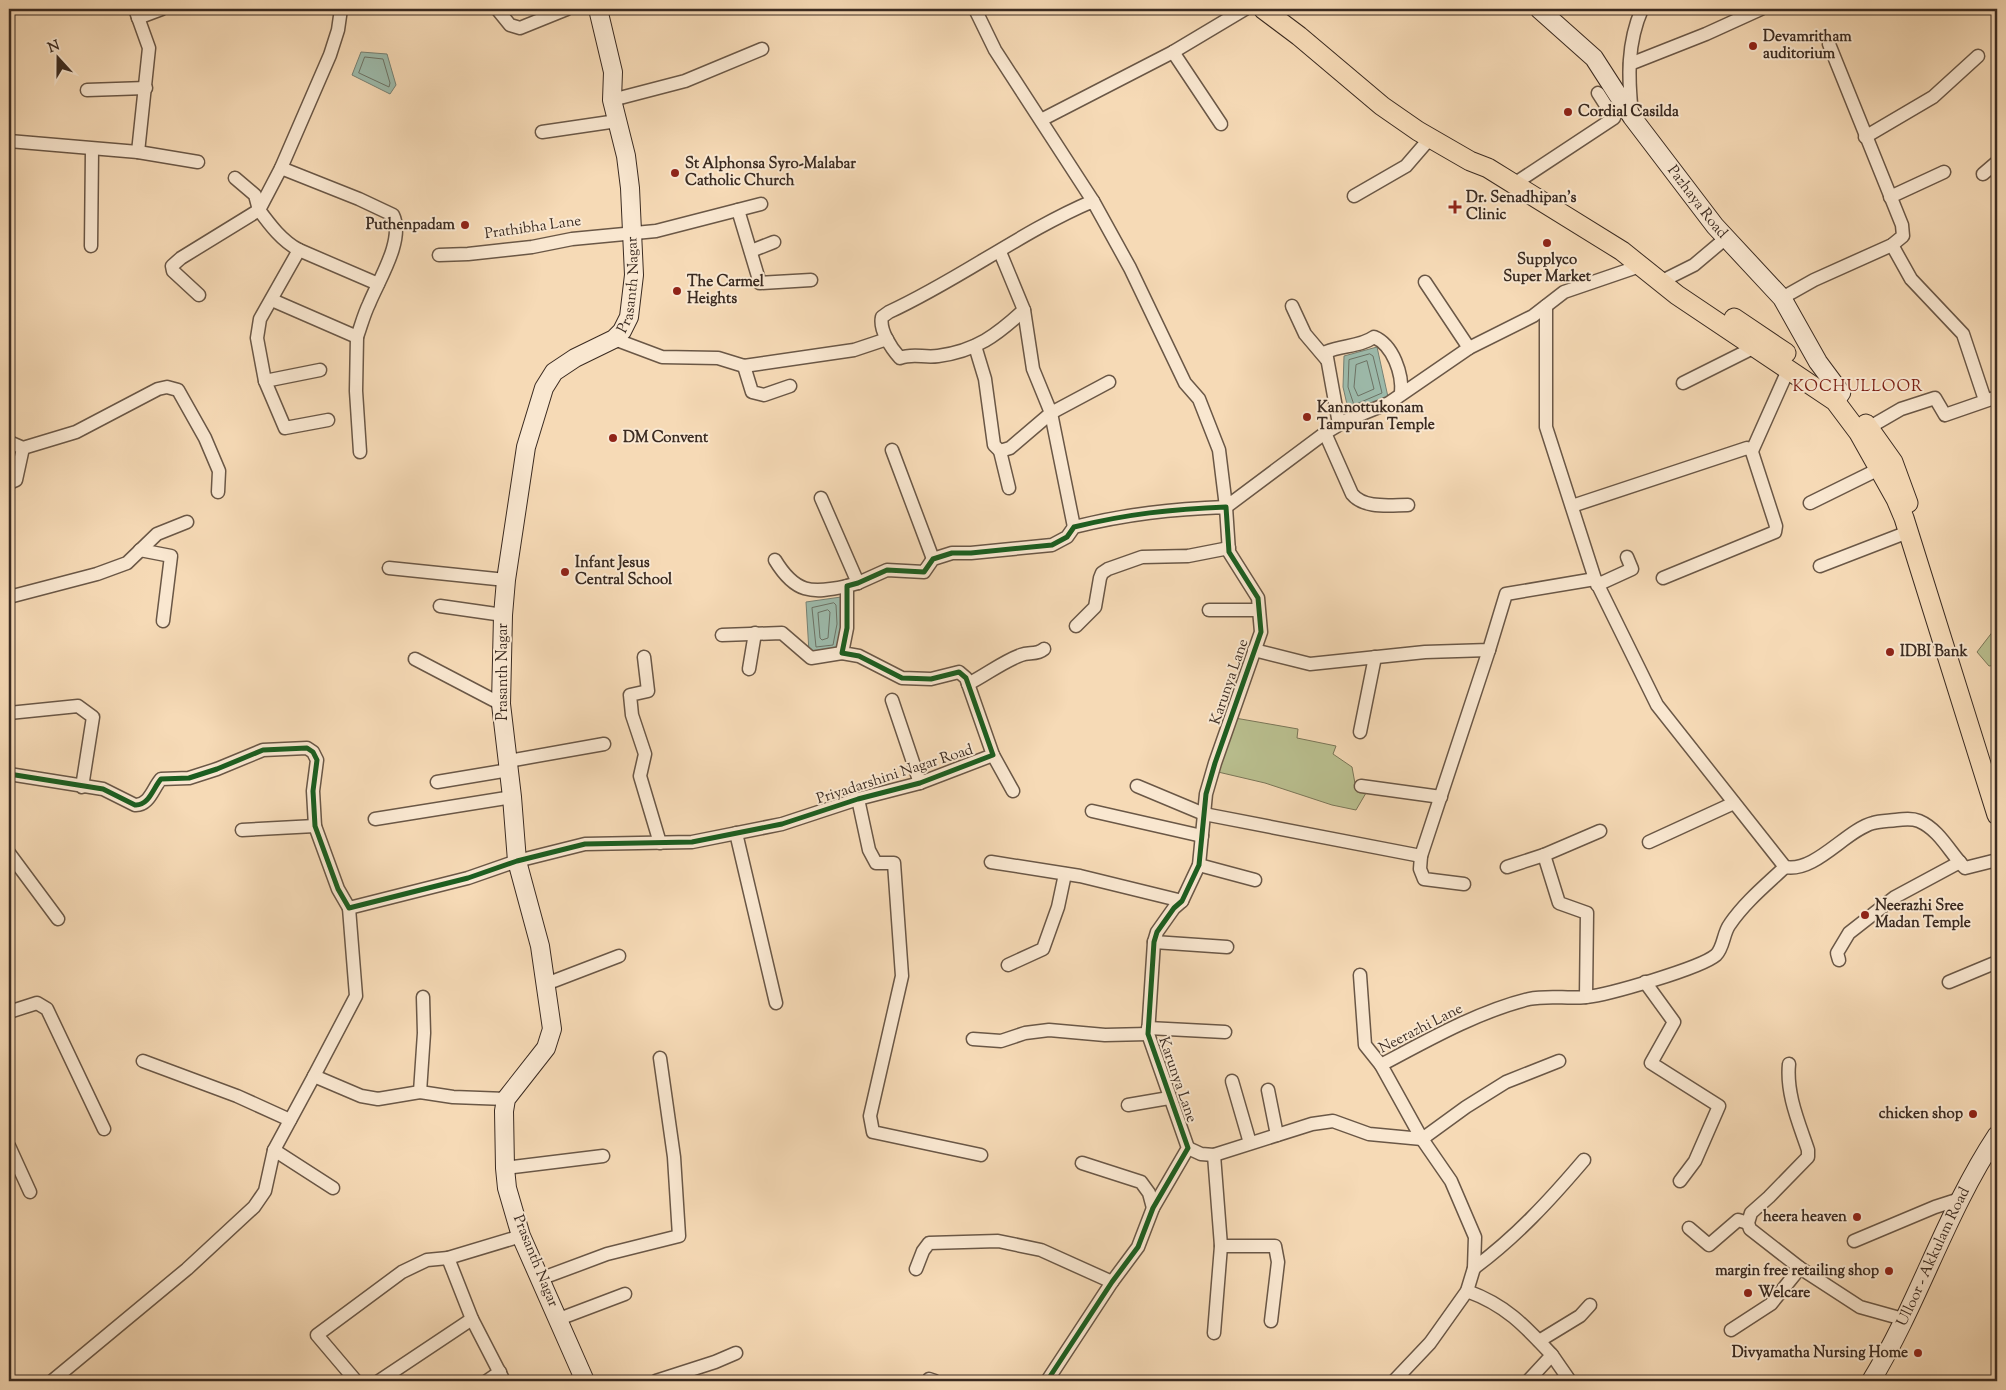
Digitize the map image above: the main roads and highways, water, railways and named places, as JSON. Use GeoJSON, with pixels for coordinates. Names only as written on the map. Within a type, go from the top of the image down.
{"type":"FeatureCollection","features":[{"type":"Feature","properties":{"kind":"main road"},"geometry":{"type":"LineString","coordinates":[[1263,9],[1299,36],[1382,106],[1622,251],[1677,295],[1755,347],[1838,397]]}},
{"type":"Feature","properties":{"kind":"main road"},"geometry":{"type":"LineString","coordinates":[[1640,266],[1684,284],[1762,335],[1838,397],[1863,430],[1893,462],[1997,773]]}},
{"type":"Feature","properties":{"kind":"main road"},"geometry":{"type":"LineString","coordinates":[[1863,430],[1879,468],[1896,499],[1908,532],[1997,815]]}},
{"type":"Feature","properties":{"kind":"water"},"geometry":{"type":"Polygon","coordinates":[[[361,52],[387,54],[396,85],[390,94],[352,75],[361,52]]]}},
{"type":"Feature","properties":{"kind":"water"},"geometry":{"type":"Polygon","coordinates":[[[1377,347],[1388,397],[1349,413],[1343,387],[1344,356],[1377,347]]]}},
{"type":"Feature","properties":{"kind":"water"},"geometry":{"type":"Polygon","coordinates":[[[841,597],[842,624],[837,651],[809,652],[806,602],[841,597]]]}},
{"type":"Feature","properties":{"kind":"place","name":"Devamritham auditorium"},"geometry":{"type":"Point","coordinates":[1753,46]}},
{"type":"Feature","properties":{"kind":"place","name":"Cordial Casilda"},"geometry":{"type":"Point","coordinates":[1568,112]}},
{"type":"Feature","properties":{"kind":"place","name":"St Alphonsa Syro-Malabar Catholic Church"},"geometry":{"type":"Point","coordinates":[675,173]}},
{"type":"Feature","properties":{"kind":"place","name":"Dr. Senadhipan's Clinic"},"geometry":{"type":"Point","coordinates":[1455,207]}},
{"type":"Feature","properties":{"kind":"place","name":"Puthenpadam"},"geometry":{"type":"Point","coordinates":[465,225]}},
{"type":"Feature","properties":{"kind":"place","name":"Supplyco Super Market"},"geometry":{"type":"Point","coordinates":[1547,243]}},
{"type":"Feature","properties":{"kind":"place","name":"The Carmel Heights"},"geometry":{"type":"Point","coordinates":[677,291]}},
{"type":"Feature","properties":{"kind":"place","name":"Kannottukonam Tampuran Temple"},"geometry":{"type":"Point","coordinates":[1307,417]}},
{"type":"Feature","properties":{"kind":"place","name":"DM Convent"},"geometry":{"type":"Point","coordinates":[613,438]}},
{"type":"Feature","properties":{"kind":"place","name":"Infant Jesus Central School"},"geometry":{"type":"Point","coordinates":[565,572]}},
{"type":"Feature","properties":{"kind":"place","name":"IDBI Bank"},"geometry":{"type":"Point","coordinates":[1890,652]}},
{"type":"Feature","properties":{"kind":"place","name":"Neerazhi Sree Madan Temple"},"geometry":{"type":"Point","coordinates":[1865,915]}},
{"type":"Feature","properties":{"kind":"place","name":"chicken shop"},"geometry":{"type":"Point","coordinates":[1973,1114]}},
{"type":"Feature","properties":{"kind":"place","name":"heera heaven"},"geometry":{"type":"Point","coordinates":[1857,1217]}},
{"type":"Feature","properties":{"kind":"place","name":"margin free retailing shop"},"geometry":{"type":"Point","coordinates":[1889,1271]}},
{"type":"Feature","properties":{"kind":"place","name":"Welcare"},"geometry":{"type":"Point","coordinates":[1748,1293]}},
{"type":"Feature","properties":{"kind":"place","name":"Divyamatha Nursing Home"},"geometry":{"type":"Point","coordinates":[1918,1353]}},
{"type":"Feature","properties":{"kind":"district","name":"KOCHULLOOR"},"geometry":{"type":"Point","coordinates":[1858,387]}}]}
